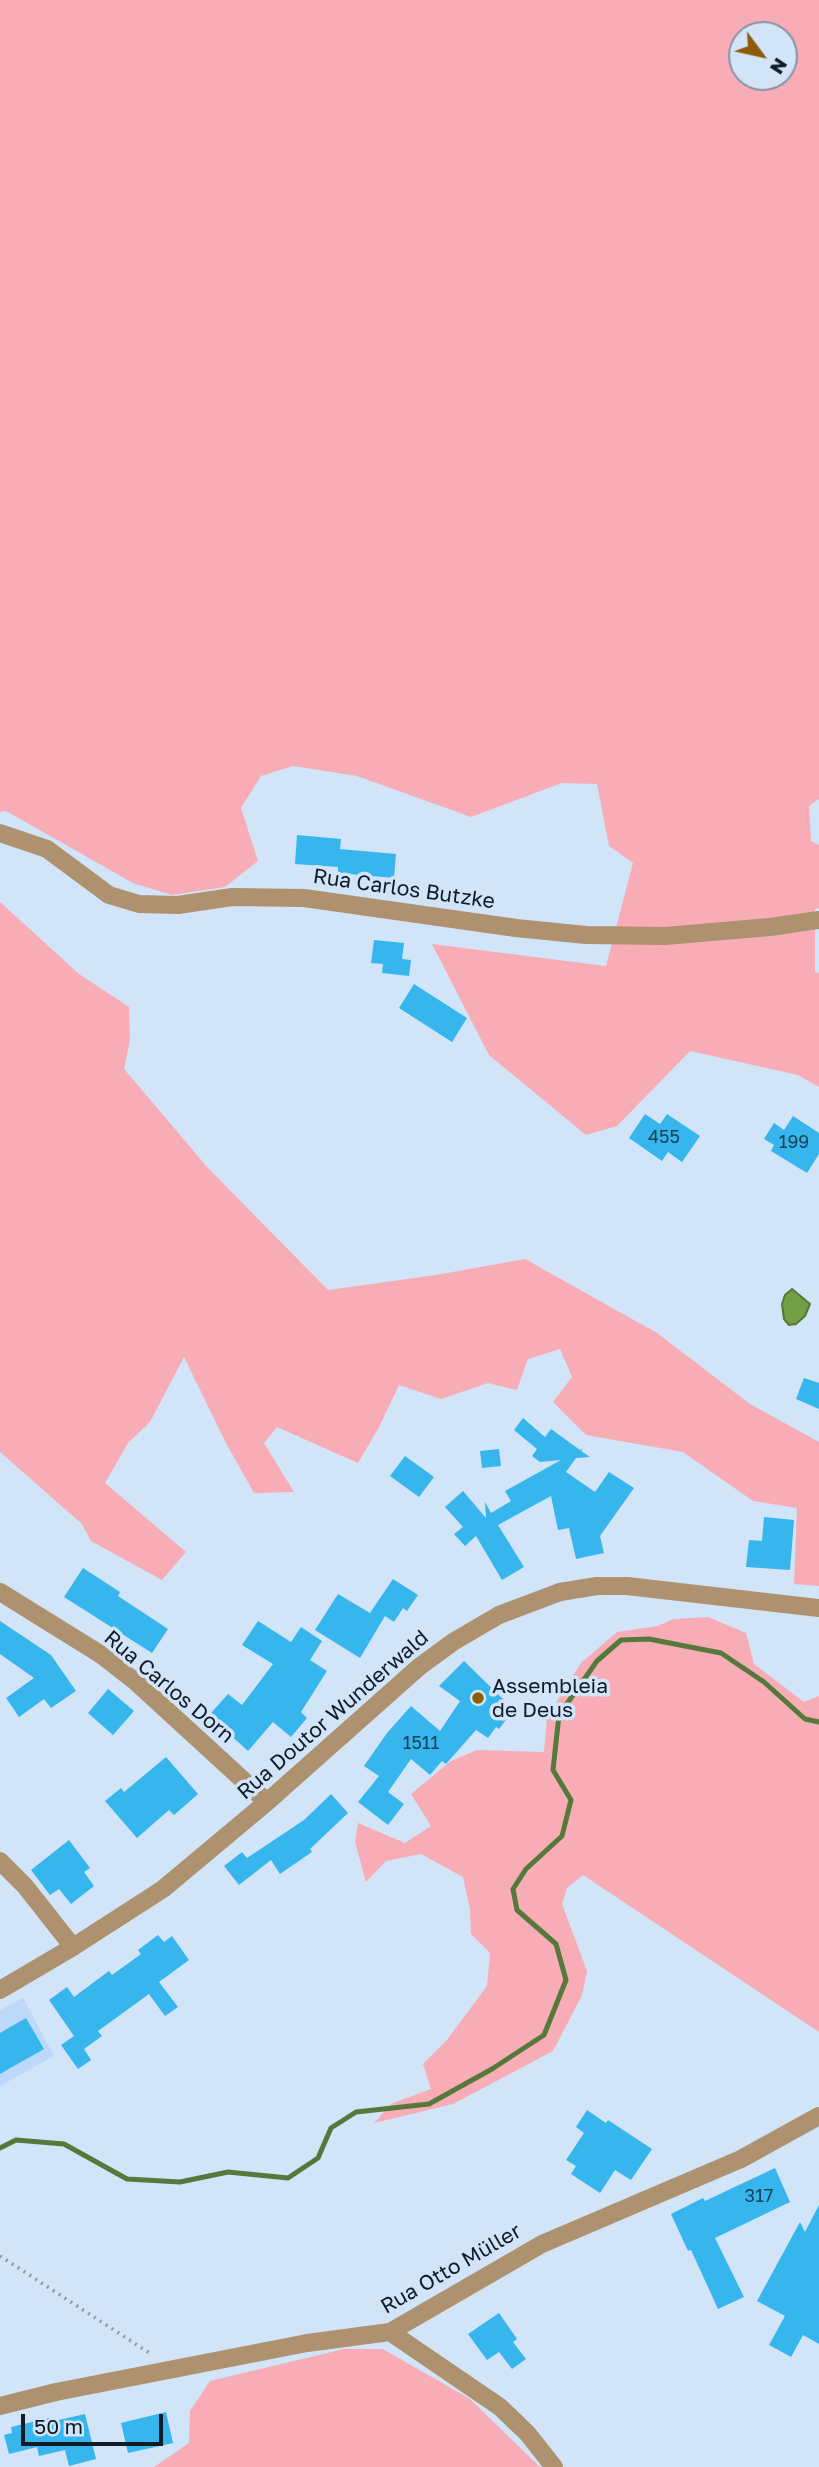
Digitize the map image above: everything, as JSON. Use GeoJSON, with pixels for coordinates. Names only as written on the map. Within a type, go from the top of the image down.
{"type":"FeatureCollection","features":[{"type":"Feature","properties":{"kind":"street","name":"Rua Carlos Butzke"},"geometry":{"type":"LineString","coordinates":[[0,833],[47,849],[109,895],[139,904],[178,905],[232,897],[304,898],[516,928],[586,935],[665,936],[819,920]]}},
{"type":"Feature","properties":{"kind":"street","name":"Rua Doutor Wunderwald"},"geometry":{"type":"LineString","coordinates":[[0,1990],[163,1889],[267,1802],[418,1667],[477,1627],[529,1602],[560,1592],[597,1586],[627,1586],[819,1608]]}},
{"type":"Feature","properties":{"kind":"street","name":"Rua Carlos Dorn"},"geometry":{"type":"LineString","coordinates":[[0,1592],[100,1654],[136,1682],[267,1802]]}},
{"type":"Feature","properties":{"kind":"street"},"geometry":{"type":"LineString","coordinates":[[0,1861],[25,1886],[73,1947]]}},
{"type":"Feature","properties":{"kind":"street","name":"Rua Otto Müller"},"geometry":{"type":"LineString","coordinates":[[0,2406],[28,2398],[307,2343],[390,2332],[533,2249],[741,2159],[819,2116]]}},
{"type":"Feature","properties":{"kind":"street"},"geometry":{"type":"LineString","coordinates":[[390,2332],[500,2407],[528,2434],[554,2467]]}},
{"type":"Feature","properties":{"kind":"path"},"geometry":{"type":"LineString","coordinates":[[0,2256],[173,2369]]}},
{"type":"Feature","properties":{"kind":"shaded area"},"geometry":{"type":"Polygon","coordinates":[[[0,0],[819,0],[819,799],[809,806],[811,841],[819,845],[815,972],[819,973],[819,1087],[798,1075],[690,1051],[617,1126],[586,1135],[489,1055],[432,944],[606,966],[633,863],[609,846],[597,784],[562,783],[471,817],[357,776],[293,766],[261,776],[241,808],[258,861],[225,887],[172,895],[133,883],[6,811],[0,812],[0,0]]]}},
{"type":"Feature","properties":{"kind":"shaded area"},"geometry":{"type":"Polygon","coordinates":[[[0,902],[79,974],[129,1007],[130,1040],[124,1069],[208,1168],[328,1290],[525,1259],[657,1333],[750,1404],[819,1442],[819,1586],[794,1584],[797,1508],[753,1501],[683,1452],[586,1435],[553,1402],[572,1377],[560,1349],[528,1359],[517,1390],[488,1383],[441,1399],[399,1385],[358,1463],[277,1427],[264,1443],[294,1492],[254,1493],[184,1357],[150,1422],[128,1443],[105,1483],[186,1552],[162,1580],[91,1541],[82,1524],[0,1452],[0,902]]]}},
{"type":"Feature","properties":{"kind":"shaded area"},"geometry":{"type":"Polygon","coordinates":[[[792,1289],[810,1304],[805,1316],[796,1324],[789,1325],[784,1319],[782,1304],[785,1295],[792,1289]]]}},
{"type":"Feature","properties":{"kind":"shaded area"},"geometry":{"type":"Polygon","coordinates":[[[708,1617],[746,1633],[754,1664],[804,1702],[819,1696],[819,2032],[583,1875],[567,1888],[562,1904],[587,1971],[582,1995],[553,2051],[453,2104],[374,2123],[391,2104],[431,2089],[423,2064],[447,2040],[487,1986],[490,1953],[471,1934],[470,1909],[463,1877],[421,1854],[386,1861],[366,1882],[355,1842],[358,1823],[405,1843],[431,1826],[411,1794],[451,1761],[477,1750],[544,1752],[547,1717],[581,1663],[617,1632],[658,1626],[673,1619],[708,1617]]]}},
{"type":"Feature","properties":{"kind":"shaded area"},"geometry":{"type":"Polygon","coordinates":[[[23,1998],[54,2056],[0,2086],[0,2010],[23,1998]]]}},
{"type":"Feature","properties":{"kind":"shaded area"},"geometry":{"type":"Polygon","coordinates":[[[344,2349],[383,2349],[470,2399],[540,2467],[154,2467],[189,2443],[190,2411],[210,2381],[344,2349]]]}},
{"type":"Feature","properties":{"kind":"building"},"geometry":{"type":"Polygon","coordinates":[[[297,835],[341,839],[340,849],[396,854],[394,878],[338,873],[338,867],[295,864],[297,835]]]}},
{"type":"Feature","properties":{"kind":"building"},"geometry":{"type":"Polygon","coordinates":[[[374,940],[404,943],[402,959],[411,960],[409,976],[382,973],[383,964],[371,963],[374,940]]]}},
{"type":"Feature","properties":{"kind":"building"},"geometry":{"type":"Polygon","coordinates":[[[414,984],[467,1018],[452,1042],[399,1008],[414,984]]]}},
{"type":"Feature","properties":{"kind":"building"},"geometry":{"type":"Polygon","coordinates":[[[645,1114],[660,1124],[667,1114],[700,1136],[682,1162],[668,1152],[662,1161],[629,1138],[645,1114]]]}},
{"type":"Feature","properties":{"kind":"building"},"geometry":{"type":"Polygon","coordinates":[[[793,1116],[819,1133],[819,1154],[807,1173],[771,1151],[774,1145],[764,1139],[774,1123],[784,1130],[793,1116]]]}},
{"type":"Feature","properties":{"kind":"building"},"geometry":{"type":"Polygon","coordinates":[[[804,1378],[819,1383],[819,1409],[796,1399],[804,1378]]]}},
{"type":"Feature","properties":{"kind":"building"},"geometry":{"type":"Polygon","coordinates":[[[523,1418],[545,1437],[551,1429],[580,1450],[583,1448],[581,1451],[590,1457],[576,1458],[566,1472],[595,1492],[609,1472],[634,1488],[600,1536],[604,1553],[576,1559],[569,1528],[558,1530],[551,1496],[498,1525],[524,1567],[502,1580],[476,1536],[465,1546],[454,1534],[463,1527],[445,1507],[463,1491],[486,1518],[485,1502],[491,1513],[511,1501],[505,1491],[561,1460],[540,1462],[532,1456],[537,1449],[514,1430],[523,1418]]]}},
{"type":"Feature","properties":{"kind":"building"},"geometry":{"type":"Polygon","coordinates":[[[499,1449],[501,1466],[482,1468],[480,1451],[499,1449]]]}},
{"type":"Feature","properties":{"kind":"building"},"geometry":{"type":"Polygon","coordinates":[[[405,1456],[434,1477],[419,1497],[390,1476],[405,1456]]]}},
{"type":"Feature","properties":{"kind":"building"},"geometry":{"type":"Polygon","coordinates":[[[764,1517],[794,1520],[790,1570],[746,1567],[749,1540],[762,1541],[764,1517]]]}},
{"type":"Feature","properties":{"kind":"building"},"geometry":{"type":"Polygon","coordinates":[[[83,1568],[120,1592],[118,1596],[168,1629],[152,1653],[64,1597],[83,1568]]]}},
{"type":"Feature","properties":{"kind":"building"},"geometry":{"type":"Polygon","coordinates":[[[393,1579],[418,1595],[407,1611],[403,1608],[394,1622],[385,1616],[360,1658],[315,1630],[338,1594],[370,1613],[393,1579]]]}},
{"type":"Feature","properties":{"kind":"building"},"geometry":{"type":"Polygon","coordinates":[[[0,1621],[51,1655],[76,1691],[51,1708],[44,1699],[19,1717],[6,1698],[34,1678],[0,1654],[0,1621]]]}},
{"type":"Feature","properties":{"kind":"building"},"geometry":{"type":"Polygon","coordinates":[[[258,1621],[291,1642],[301,1627],[322,1641],[310,1660],[327,1671],[301,1712],[307,1718],[291,1737],[273,1722],[248,1751],[211,1713],[228,1694],[242,1705],[273,1664],[242,1645],[258,1621]]]}},
{"type":"Feature","properties":{"kind":"building"},"geometry":{"type":"Polygon","coordinates":[[[464,1661],[505,1701],[499,1710],[508,1717],[488,1738],[476,1730],[446,1764],[442,1761],[430,1775],[411,1759],[388,1792],[404,1804],[388,1825],[358,1802],[379,1776],[364,1766],[387,1733],[411,1706],[440,1731],[460,1701],[439,1686],[464,1661]]]}},
{"type":"Feature","properties":{"kind":"building"},"geometry":{"type":"Polygon","coordinates":[[[108,1689],[134,1711],[113,1735],[88,1713],[108,1689]]]}},
{"type":"Feature","properties":{"kind":"building"},"geometry":{"type":"Polygon","coordinates":[[[166,1757],[198,1794],[174,1815],[169,1810],[137,1838],[105,1801],[121,1788],[124,1792],[166,1757]]]}},
{"type":"Feature","properties":{"kind":"building"},"geometry":{"type":"Polygon","coordinates":[[[331,1794],[348,1813],[310,1849],[312,1852],[280,1874],[271,1860],[239,1885],[224,1866],[242,1852],[247,1858],[304,1820],[331,1794]]]}},
{"type":"Feature","properties":{"kind":"building"},"geometry":{"type":"Polygon","coordinates":[[[69,1840],[90,1868],[84,1872],[94,1886],[71,1904],[59,1889],[50,1895],[31,1870],[69,1840]]]}},
{"type":"Feature","properties":{"kind":"building"},"geometry":{"type":"Polygon","coordinates":[[[158,1935],[164,1942],[172,1936],[189,1960],[159,1982],[178,2007],[165,2016],[149,1994],[98,2031],[102,2036],[84,2049],[91,2060],[78,2069],[61,2045],[74,2036],[49,2000],[67,1987],[74,1997],[109,1971],[112,1975],[141,1954],[138,1950],[158,1935]]]}},
{"type":"Feature","properties":{"kind":"building"},"geometry":{"type":"Polygon","coordinates":[[[26,2018],[44,2049],[0,2074],[0,2033],[26,2018]]]}},
{"type":"Feature","properties":{"kind":"building"},"geometry":{"type":"Polygon","coordinates":[[[587,2110],[606,2123],[608,2120],[652,2149],[631,2180],[615,2170],[600,2193],[571,2174],[576,2166],[566,2160],[584,2133],[576,2127],[587,2110]]]}},
{"type":"Feature","properties":{"kind":"building"},"geometry":{"type":"Polygon","coordinates":[[[775,2168],[790,2202],[715,2238],[744,2297],[718,2309],[671,2214],[775,2168]]]}},
{"type":"Feature","properties":{"kind":"building"},"geometry":{"type":"Polygon","coordinates":[[[819,2205],[819,2344],[803,2335],[791,2357],[769,2345],[785,2316],[757,2301],[800,2222],[805,2232],[819,2205]]]}},
{"type":"Feature","properties":{"kind":"building"},"geometry":{"type":"Polygon","coordinates":[[[499,2313],[517,2339],[513,2342],[526,2359],[512,2369],[499,2352],[487,2360],[468,2334],[499,2313]]]}},
{"type":"Feature","properties":{"kind":"building"},"geometry":{"type":"Polygon","coordinates":[[[166,2412],[173,2443],[128,2453],[121,2423],[166,2412]]]}},
{"type":"Feature","properties":{"kind":"building"},"geometry":{"type":"Polygon","coordinates":[[[85,2414],[96,2459],[69,2466],[65,2450],[39,2456],[37,2447],[9,2454],[4,2435],[12,2433],[11,2427],[49,2418],[50,2422],[85,2414]]]}},
{"type":"Feature","properties":{"kind":"waterway"},"geometry":{"type":"LineString","coordinates":[[0,2148],[16,2140],[64,2144],[127,2179],[180,2182],[228,2172],[288,2178],[318,2158],[331,2128],[356,2112],[429,2104],[492,2069],[544,2035],[566,1980],[556,1944],[517,1910],[513,1889],[526,1869],[562,1836],[571,1800],[553,1770],[559,1715],[597,1661],[621,1640],[649,1639],[721,1653],[764,1682],[805,1719],[819,1722]]}},
{"type":"Feature","properties":{"kind":"place","name":"Assembleia de Deus"},"geometry":{"type":"Point","coordinates":[478,1698]}}]}
